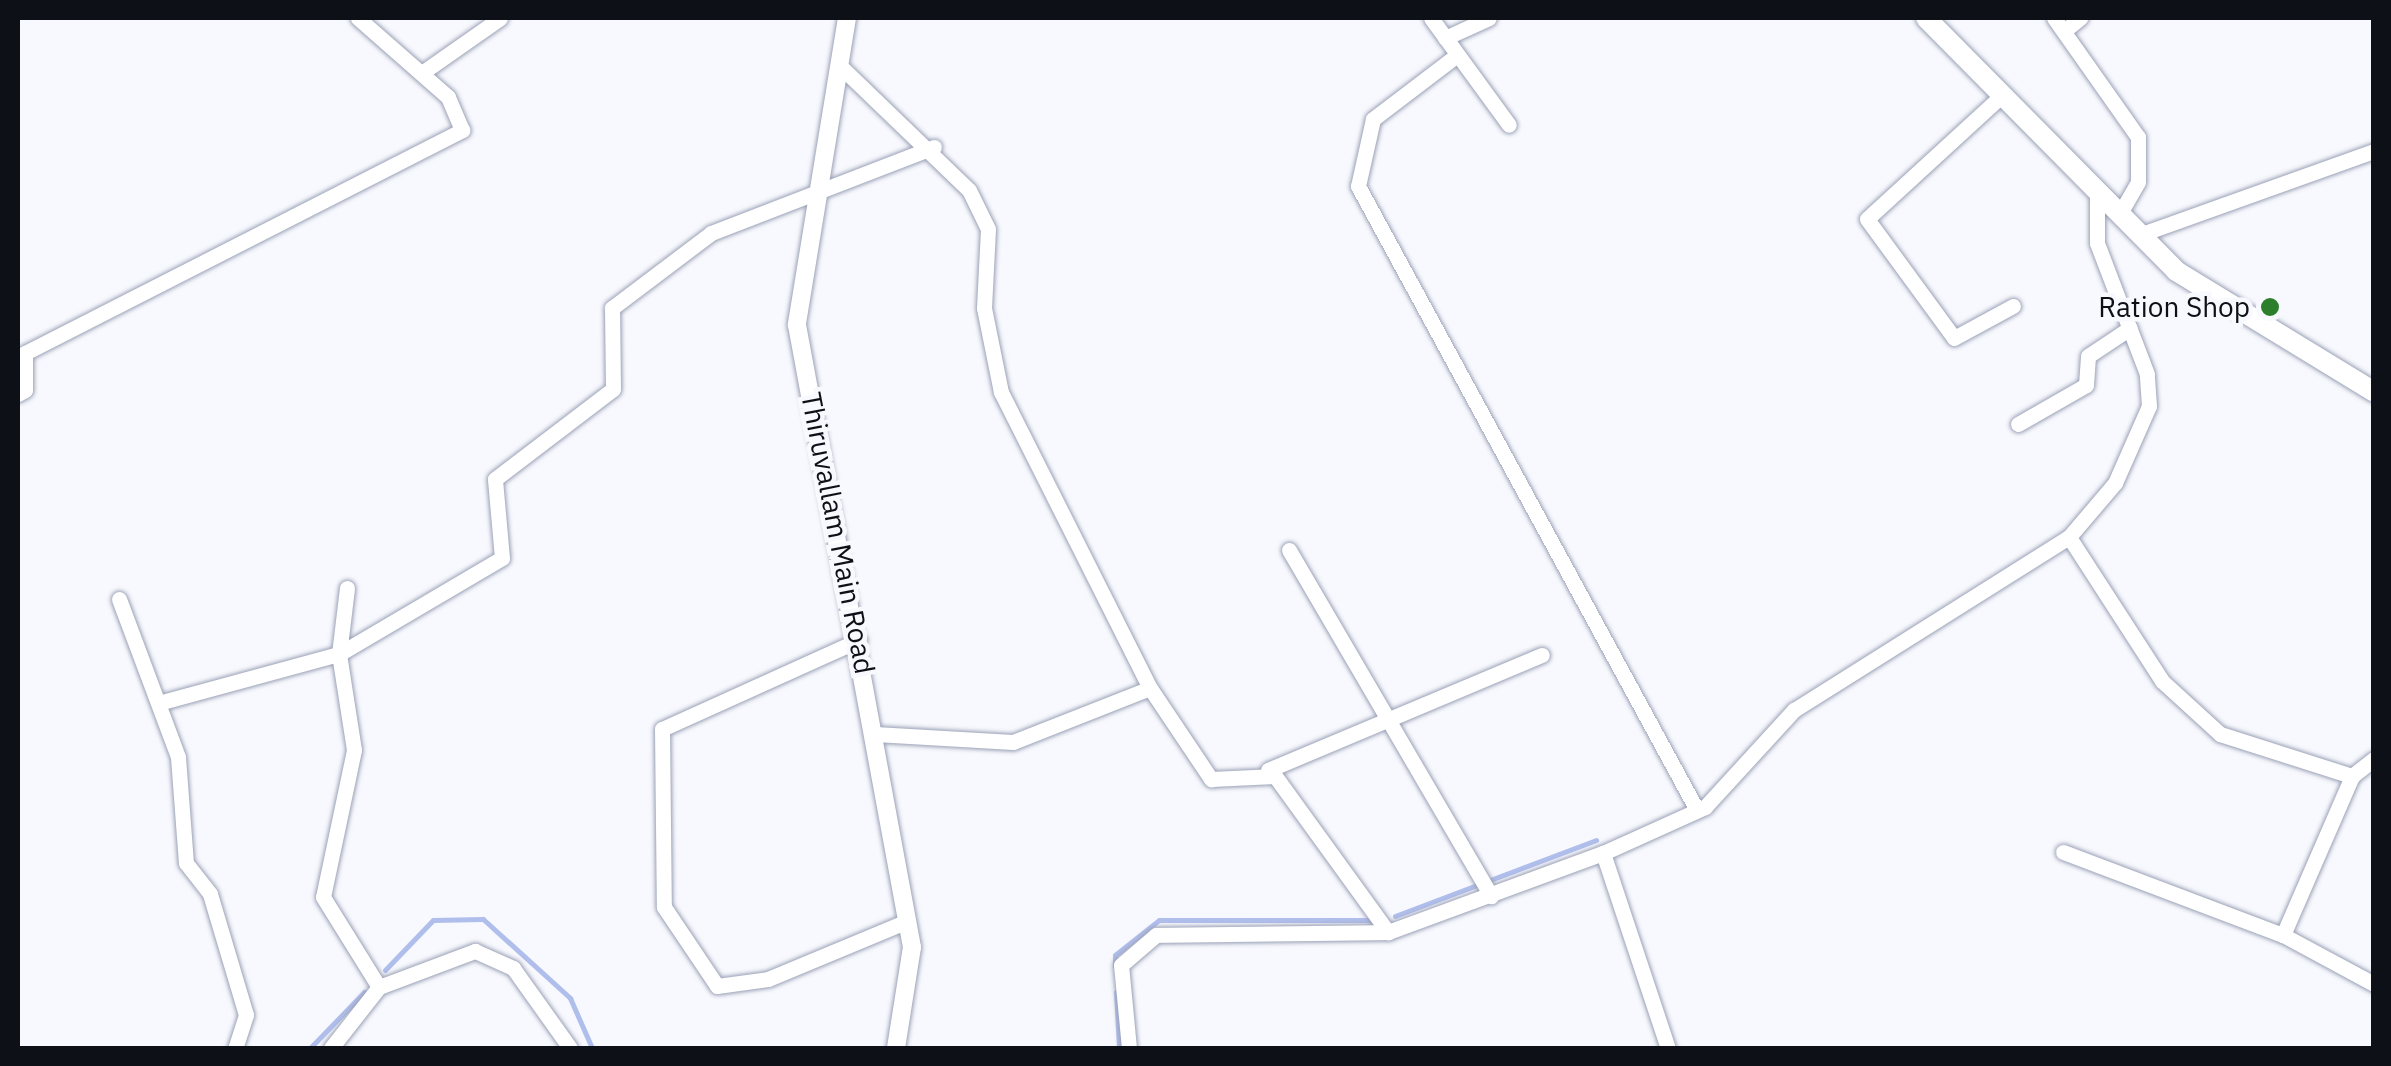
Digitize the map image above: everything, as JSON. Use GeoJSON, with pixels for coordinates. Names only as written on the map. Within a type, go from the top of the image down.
{"type":"FeatureCollection","features":[{"type":"Feature","properties":{"kind":"main road"},"geometry":{"type":"LineString","coordinates":[[1926,18],[2176,271],[2374,392]]}},
{"type":"Feature","properties":{"kind":"street"},"geometry":{"type":"LineString","coordinates":[[18,394],[26,390],[25,353],[462,130],[423,72],[358,18]]}},
{"type":"Feature","properties":{"kind":"street"},"geometry":{"type":"LineString","coordinates":[[423,72],[500,18]]}},
{"type":"Feature","properties":{"kind":"street","name":"Thiruvallam Main Road"},"geometry":{"type":"LineString","coordinates":[[847,18],[797,325],[859,640],[908,921],[896,1048]]}},
{"type":"Feature","properties":{"kind":"street"},"geometry":{"type":"LineString","coordinates":[[1430,18],[1509,125]]}},
{"type":"Feature","properties":{"kind":"street"},"geometry":{"type":"LineString","coordinates":[[1444,38],[1489,18]]}},
{"type":"Feature","properties":{"kind":"street"},"geometry":{"type":"LineString","coordinates":[[2080,18],[2059,24],[2138,137],[2138,182],[2119,215]]}},
{"type":"Feature","properties":{"kind":"street"},"geometry":{"type":"LineString","coordinates":[[1457,55],[1372,119],[1358,186],[1698,810]]}},
{"type":"Feature","properties":{"kind":"street"},"geometry":{"type":"LineString","coordinates":[[839,64],[934,147],[988,230],[984,308],[1001,392],[1150,688],[1212,779],[1230,784],[1268,770],[1542,655]]}},
{"type":"Feature","properties":{"kind":"street"},"geometry":{"type":"LineString","coordinates":[[2000,97],[1867,219],[1954,338],[2013,306]]}},
{"type":"Feature","properties":{"kind":"street"},"geometry":{"type":"LineString","coordinates":[[162,702],[339,654],[502,558],[494,480],[613,389],[612,308],[711,233],[822,184],[934,147]]}},
{"type":"Feature","properties":{"kind":"street"},"geometry":{"type":"LineString","coordinates":[[2140,235],[2374,151]]}},
{"type":"Feature","properties":{"kind":"street"},"geometry":{"type":"LineString","coordinates":[[1129,1048],[1120,965],[1156,935],[1388,932],[1603,853],[1698,810],[1794,710],[2069,537],[2115,483],[2149,406],[2130,328],[2097,242],[2097,194]]}},
{"type":"Feature","properties":{"kind":"street"},"geometry":{"type":"LineString","coordinates":[[2018,424],[2086,385],[2088,356],[2130,328]]}},
{"type":"Feature","properties":{"kind":"street"},"geometry":{"type":"LineString","coordinates":[[2069,537],[2162,681],[2220,734],[2352,776]]}},
{"type":"Feature","properties":{"kind":"street"},"geometry":{"type":"LineString","coordinates":[[1289,550],[1384,719],[1491,896]]}},
{"type":"Feature","properties":{"kind":"street"},"geometry":{"type":"LineString","coordinates":[[347,588],[339,654],[354,750],[323,897],[379,987]]}},
{"type":"Feature","properties":{"kind":"street"},"geometry":{"type":"LineString","coordinates":[[119,600],[162,702],[178,757],[186,863],[210,894],[246,1015],[235,1048]]}},
{"type":"Feature","properties":{"kind":"street"},"geometry":{"type":"LineString","coordinates":[[859,640],[662,729],[664,907],[718,986],[768,979],[908,921]]}},
{"type":"Feature","properties":{"kind":"street"},"geometry":{"type":"LineString","coordinates":[[875,734],[1013,742],[1150,688]]}},
{"type":"Feature","properties":{"kind":"street"},"geometry":{"type":"LineString","coordinates":[[2283,935],[2352,776],[2374,758]]}},
{"type":"Feature","properties":{"kind":"street"},"geometry":{"type":"LineString","coordinates":[[1268,770],[1388,932]]}},
{"type":"Feature","properties":{"kind":"street"},"geometry":{"type":"LineString","coordinates":[[2063,852],[2283,935],[2374,984]]}},
{"type":"Feature","properties":{"kind":"street"},"geometry":{"type":"LineString","coordinates":[[1603,853],[1668,1048]]}},
{"type":"Feature","properties":{"kind":"street"},"geometry":{"type":"LineString","coordinates":[[330,1048],[379,987],[475,951],[513,968],[570,1048]]}},
{"type":"Feature","properties":{"kind":"waterway"},"geometry":{"type":"LineString","coordinates":[[1395,916],[1596,840]]}},
{"type":"Feature","properties":{"kind":"waterway"},"geometry":{"type":"LineString","coordinates":[[385,970],[433,920],[483,919],[570,998],[592,1048]]}},
{"type":"Feature","properties":{"kind":"waterway"},"geometry":{"type":"LineString","coordinates":[[1115,966],[1115,955],[1159,920],[1375,920]]}},
{"type":"Feature","properties":{"kind":"waterway"},"geometry":{"type":"LineString","coordinates":[[310,1048],[364,992]]}},
{"type":"Feature","properties":{"kind":"waterway"},"geometry":{"type":"LineString","coordinates":[[1116,992],[1119,1048]]}},
{"type":"Feature","properties":{"kind":"place","name":"Ration Shop"},"geometry":{"type":"Point","coordinates":[2270,307]}}]}
